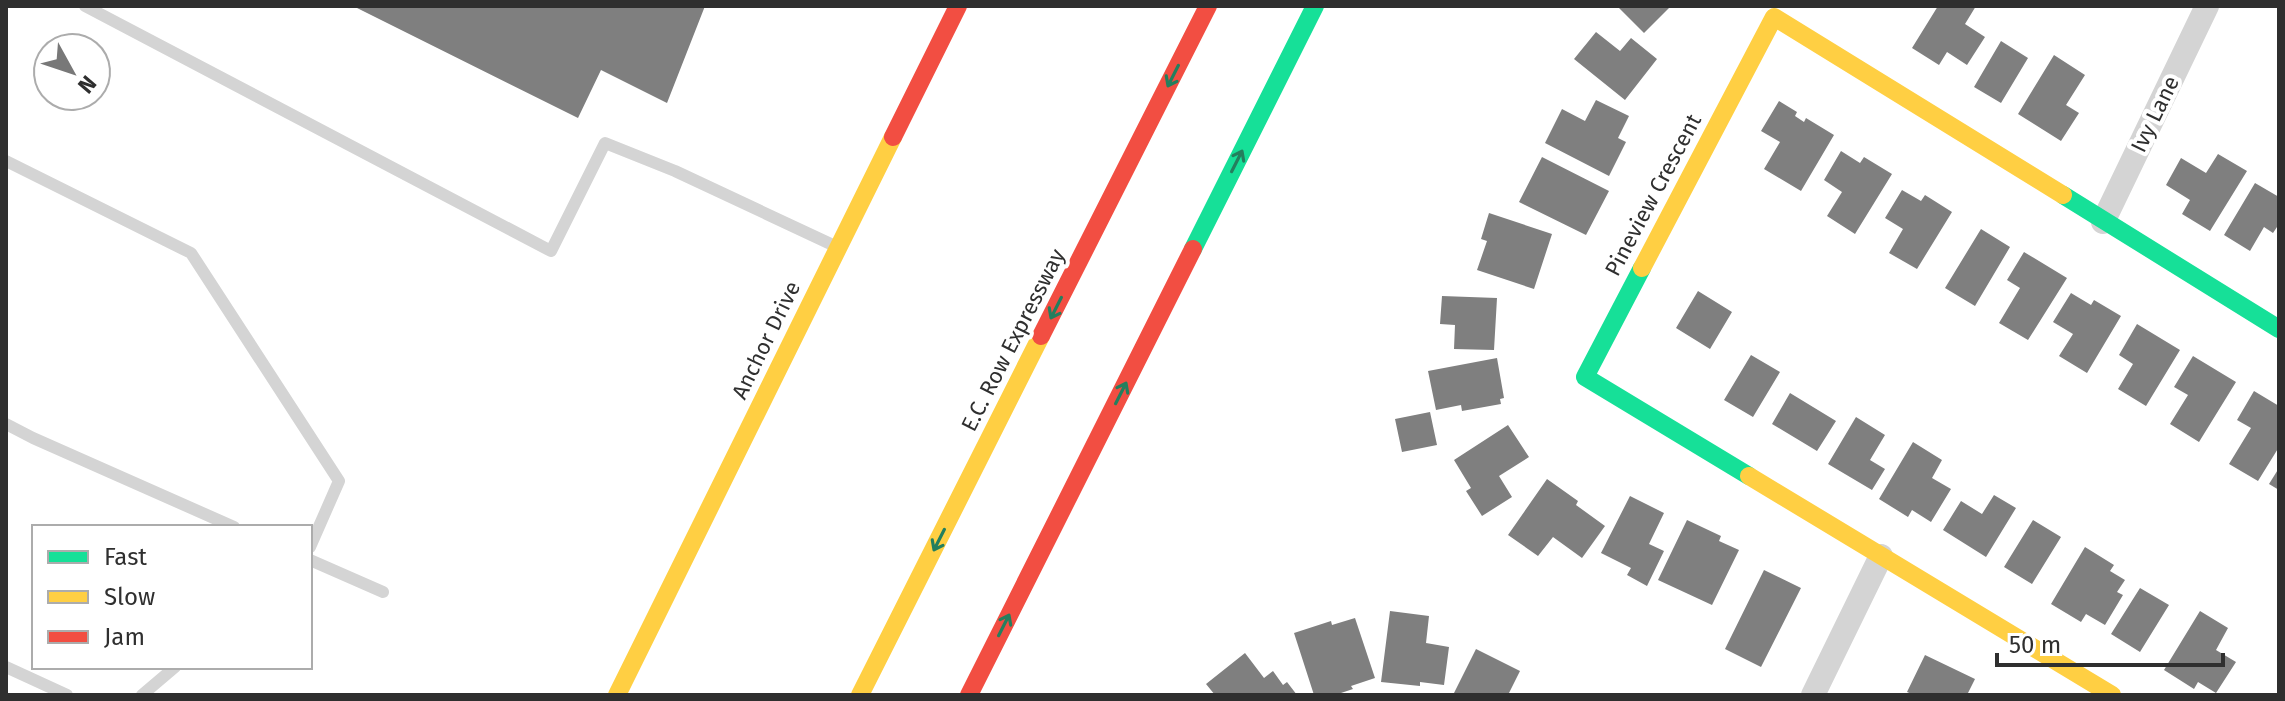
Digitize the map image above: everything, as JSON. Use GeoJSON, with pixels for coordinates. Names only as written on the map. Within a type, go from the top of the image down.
{"type":"FeatureCollection","features":[{"type":"Feature","properties":{"kind":"main road","name":"Anchor Drive"},"geometry":{"type":"LineString","coordinates":[[617,695],[958,6]]}},
{"type":"Feature","properties":{"kind":"main road","name":"E.C. Row Expressway"},"geometry":{"type":"LineString","coordinates":[[860,695],[1208,6]]}},
{"type":"Feature","properties":{"kind":"main road"},"geometry":{"type":"LineString","coordinates":[[969,695],[1315,6]]}},
{"type":"Feature","properties":{"kind":"main road","name":"Pineview Crescent"},"geometry":{"type":"LineString","coordinates":[[2112,695],[1585,377],[1774,17],[2279,329]]}},
{"type":"Feature","properties":{"kind":"street","name":"Ivy Lane"},"geometry":{"type":"LineString","coordinates":[[2103,222],[2207,6]]}},
{"type":"Feature","properties":{"kind":"street"},"geometry":{"type":"LineString","coordinates":[[1813,695],[1881,556]]}},
{"type":"Feature","properties":{"kind":"lane"},"geometry":{"type":"LineString","coordinates":[[85,6],[551,251],[605,143],[675,171],[838,247]]}},
{"type":"Feature","properties":{"kind":"lane"},"geometry":{"type":"LineString","coordinates":[[6,161],[191,253],[339,481],[312,542]]}},
{"type":"Feature","properties":{"kind":"lane"},"geometry":{"type":"LineString","coordinates":[[6,424],[229,525]]}},
{"type":"Feature","properties":{"kind":"lane"},"geometry":{"type":"LineString","coordinates":[[312,561],[383,592]]}},
{"type":"Feature","properties":{"kind":"lane"},"geometry":{"type":"LineString","coordinates":[[6,667],[67,695]]}},
{"type":"Feature","properties":{"kind":"lane"},"geometry":{"type":"LineString","coordinates":[[142,695],[173,669]]}},
{"type":"Feature","properties":{"kind":"building"},"geometry":{"type":"Polygon","coordinates":[[[353,6],[705,6],[667,103],[601,70],[578,118],[353,6]]]}},
{"type":"Feature","properties":{"kind":"building"},"geometry":{"type":"Polygon","coordinates":[[[1617,6],[1671,6],[1644,33],[1617,6]]]}},
{"type":"Feature","properties":{"kind":"building"},"geometry":{"type":"Polygon","coordinates":[[[1938,6],[1976,6],[1965,24],[1985,37],[1967,65],[1947,52],[1939,65],[1912,48],[1938,6]]]}},
{"type":"Feature","properties":{"kind":"building"},"geometry":{"type":"Polygon","coordinates":[[[1596,32],[1620,51],[1631,38],[1657,59],[1625,100],[1574,59],[1596,32]]]}},
{"type":"Feature","properties":{"kind":"building"},"geometry":{"type":"Polygon","coordinates":[[[2001,41],[2028,58],[2001,103],[1974,87],[2001,41]]]}},
{"type":"Feature","properties":{"kind":"building"},"geometry":{"type":"Polygon","coordinates":[[[2054,55],[2085,75],[2066,105],[2079,113],[2061,141],[2018,114],[2054,55]]]}},
{"type":"Feature","properties":{"kind":"building"},"geometry":{"type":"Polygon","coordinates":[[[1596,100],[1629,116],[1618,138],[1626,142],[1609,176],[1545,143],[1562,109],[1585,121],[1596,100]]]}},
{"type":"Feature","properties":{"kind":"building"},"geometry":{"type":"Polygon","coordinates":[[[1779,101],[1797,112],[1795,116],[1804,122],[1806,118],[1834,135],[1801,191],[1764,169],[1780,142],[1761,131],[1779,101]]]}},
{"type":"Feature","properties":{"kind":"building"},"geometry":{"type":"Polygon","coordinates":[[[1841,151],[1860,163],[1864,157],[1892,174],[1855,234],[1827,216],[1842,192],[1824,180],[1841,151]]]}},
{"type":"Feature","properties":{"kind":"building"},"geometry":{"type":"Polygon","coordinates":[[[2218,154],[2247,171],[2210,231],[2182,214],[2190,200],[2166,185],[2181,158],[2206,173],[2218,154]]]}},
{"type":"Feature","properties":{"kind":"building"},"geometry":{"type":"Polygon","coordinates":[[[1542,157],[1609,191],[1586,235],[1519,202],[1542,157]]]}},
{"type":"Feature","properties":{"kind":"building"},"geometry":{"type":"Polygon","coordinates":[[[2255,183],[2279,197],[2279,224],[2273,233],[2264,227],[2250,251],[2224,235],[2255,183]]]}},
{"type":"Feature","properties":{"kind":"building"},"geometry":{"type":"Polygon","coordinates":[[[1902,190],[1921,201],[1925,195],[1952,212],[1917,269],[1889,253],[1903,229],[1885,218],[1902,190]]]}},
{"type":"Feature","properties":{"kind":"building"},"geometry":{"type":"Polygon","coordinates":[[[1489,213],[1552,234],[1534,289],[1477,270],[1487,241],[1481,239],[1489,213]]]}},
{"type":"Feature","properties":{"kind":"building"},"geometry":{"type":"Polygon","coordinates":[[[1981,229],[2010,247],[1975,306],[1945,288],[1981,229]]]}},
{"type":"Feature","properties":{"kind":"building"},"geometry":{"type":"Polygon","coordinates":[[[2024,252],[2067,278],[2028,340],[1999,323],[2020,288],[2007,280],[2024,252]]]}},
{"type":"Feature","properties":{"kind":"building"},"geometry":{"type":"Polygon","coordinates":[[[1698,291],[1732,312],[1710,349],[1676,328],[1698,291]]]}},
{"type":"Feature","properties":{"kind":"building"},"geometry":{"type":"Polygon","coordinates":[[[2071,293],[2091,305],[2094,300],[2121,316],[2087,373],[2059,356],[2073,334],[2053,322],[2071,293]]]}},
{"type":"Feature","properties":{"kind":"building"},"geometry":{"type":"Polygon","coordinates":[[[1442,296],[1497,298],[1494,350],[1454,349],[1455,325],[1440,324],[1442,296]]]}},
{"type":"Feature","properties":{"kind":"building"},"geometry":{"type":"Polygon","coordinates":[[[2137,324],[2180,350],[2146,406],[2118,389],[2133,364],[2119,355],[2137,324]]]}},
{"type":"Feature","properties":{"kind":"building"},"geometry":{"type":"Polygon","coordinates":[[[1751,355],[1780,372],[1753,417],[1724,400],[1751,355]]]}},
{"type":"Feature","properties":{"kind":"building"},"geometry":{"type":"Polygon","coordinates":[[[2193,356],[2236,382],[2199,442],[2170,424],[2188,395],[2174,387],[2193,356]]]}},
{"type":"Feature","properties":{"kind":"building"},"geometry":{"type":"Polygon","coordinates":[[[1497,358],[1504,398],[1500,399],[1501,404],[1462,411],[1461,405],[1436,410],[1428,371],[1497,358]]]}},
{"type":"Feature","properties":{"kind":"building"},"geometry":{"type":"Polygon","coordinates":[[[2254,391],[2279,406],[2279,447],[2258,481],[2229,464],[2251,428],[2237,420],[2254,391]]]}},
{"type":"Feature","properties":{"kind":"building"},"geometry":{"type":"Polygon","coordinates":[[[1790,393],[1836,421],[1817,451],[1772,424],[1790,393]]]}},
{"type":"Feature","properties":{"kind":"building"},"geometry":{"type":"Polygon","coordinates":[[[1430,412],[1437,445],[1402,452],[1395,419],[1430,412]]]}},
{"type":"Feature","properties":{"kind":"building"},"geometry":{"type":"Polygon","coordinates":[[[1856,417],[1885,435],[1870,460],[1885,469],[1872,490],[1828,464],[1856,417]]]}},
{"type":"Feature","properties":{"kind":"building"},"geometry":{"type":"Polygon","coordinates":[[[1508,425],[1529,457],[1499,476],[1512,497],[1482,516],[1466,491],[1471,488],[1454,460],[1508,425]]]}},
{"type":"Feature","properties":{"kind":"building"},"geometry":{"type":"Polygon","coordinates":[[[1913,442],[1942,460],[1932,478],[1951,489],[1931,522],[1912,510],[1908,517],[1879,499],[1913,442]]]}},
{"type":"Feature","properties":{"kind":"building"},"geometry":{"type":"Polygon","coordinates":[[[2279,468],[2279,490],[2269,484],[2279,468]]]}},
{"type":"Feature","properties":{"kind":"building"},"geometry":{"type":"Polygon","coordinates":[[[1547,479],[1578,501],[1576,505],[1605,526],[1582,558],[1553,537],[1538,556],[1508,535],[1547,479]]]}},
{"type":"Feature","properties":{"kind":"building"},"geometry":{"type":"Polygon","coordinates":[[[1994,495],[2016,508],[1986,557],[1943,530],[1961,501],[1982,514],[1994,495]]]}},
{"type":"Feature","properties":{"kind":"building"},"geometry":{"type":"Polygon","coordinates":[[[1630,496],[1664,513],[1649,544],[1664,551],[1647,586],[1627,575],[1631,568],[1601,553],[1630,496]]]}},
{"type":"Feature","properties":{"kind":"building"},"geometry":{"type":"Polygon","coordinates":[[[1687,520],[1721,536],[1719,541],[1739,550],[1712,605],[1658,580],[1687,520]]]}},
{"type":"Feature","properties":{"kind":"building"},"geometry":{"type":"Polygon","coordinates":[[[2033,520],[2061,537],[2032,584],[2004,567],[2033,520]]]}},
{"type":"Feature","properties":{"kind":"building"},"geometry":{"type":"Polygon","coordinates":[[[2085,547],[2114,565],[2110,571],[2125,580],[2117,592],[2123,595],[2105,625],[2086,614],[2081,622],[2051,604],[2085,547]]]}},
{"type":"Feature","properties":{"kind":"building"},"geometry":{"type":"Polygon","coordinates":[[[1764,570],[1801,588],[1761,667],[1725,649],[1764,570]]]}},
{"type":"Feature","properties":{"kind":"building"},"geometry":{"type":"Polygon","coordinates":[[[2140,588],[2169,605],[2140,652],[2111,634],[2140,588]]]}},
{"type":"Feature","properties":{"kind":"building"},"geometry":{"type":"Polygon","coordinates":[[[1390,611],[1429,616],[1426,643],[1449,647],[1444,685],[1381,682],[1390,611]]]}},
{"type":"Feature","properties":{"kind":"building"},"geometry":{"type":"Polygon","coordinates":[[[2200,611],[2228,628],[2216,650],[2236,662],[2216,693],[2198,682],[2194,689],[2164,670],[2200,611]]]}},
{"type":"Feature","properties":{"kind":"building"},"geometry":{"type":"Polygon","coordinates":[[[1355,618],[1375,678],[1335,695],[1314,695],[1294,633],[1331,621],[1332,625],[1355,618]]]}},
{"type":"Feature","properties":{"kind":"building"},"geometry":{"type":"Polygon","coordinates":[[[1476,649],[1520,671],[1508,695],[1453,695],[1476,649]]]}},
{"type":"Feature","properties":{"kind":"building"},"geometry":{"type":"Polygon","coordinates":[[[1245,653],[1264,678],[1273,671],[1283,685],[1287,682],[1297,695],[1215,695],[1206,684],[1245,653]]]}},
{"type":"Feature","properties":{"kind":"building"},"geometry":{"type":"Polygon","coordinates":[[[1925,655],[1975,679],[1967,695],[1914,695],[1907,692],[1925,655]]]}},
{"type":"Feature","properties":{"kind":"traffic: fast"},"geometry":{"type":"LineString","coordinates":[[1193,249],[1315,6]]}},
{"type":"Feature","properties":{"kind":"traffic: fast"},"geometry":{"type":"LineString","coordinates":[[2063,195],[2279,329]]}},
{"type":"Feature","properties":{"kind":"traffic: fast"},"geometry":{"type":"LineString","coordinates":[[1642,268],[1585,377],[1749,476]]}},
{"type":"Feature","properties":{"kind":"traffic: slow"},"geometry":{"type":"LineString","coordinates":[[1642,268],[1774,17],[2063,195]]}},
{"type":"Feature","properties":{"kind":"traffic: slow"},"geometry":{"type":"LineString","coordinates":[[617,695],[893,137]]}},
{"type":"Feature","properties":{"kind":"traffic: slow"},"geometry":{"type":"LineString","coordinates":[[860,695],[1041,336]]}},
{"type":"Feature","properties":{"kind":"traffic: slow"},"geometry":{"type":"LineString","coordinates":[[1749,476],[2112,695]]}},
{"type":"Feature","properties":{"kind":"traffic: jam"},"geometry":{"type":"LineString","coordinates":[[893,137],[958,6]]}},
{"type":"Feature","properties":{"kind":"traffic: jam"},"geometry":{"type":"LineString","coordinates":[[1041,336],[1208,6]]}},
{"type":"Feature","properties":{"kind":"traffic: jam"},"geometry":{"type":"LineString","coordinates":[[969,695],[1193,249]]}}]}
